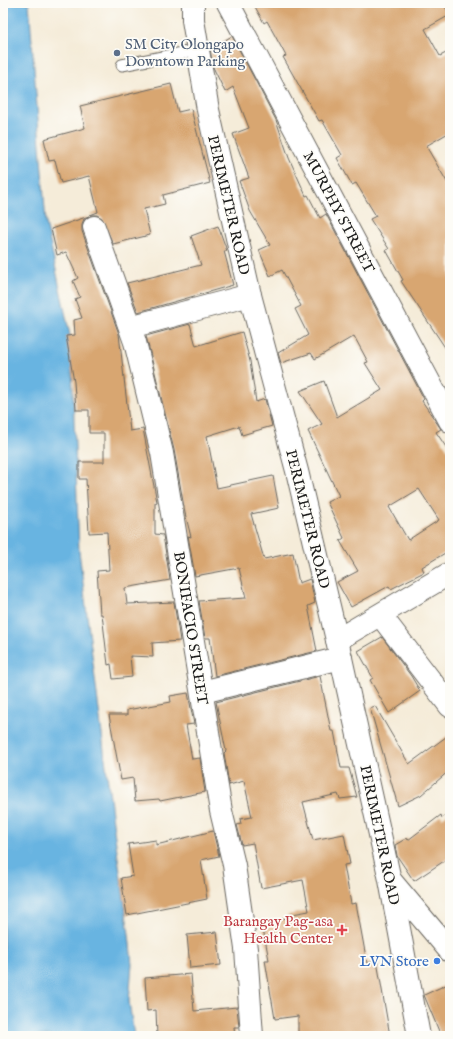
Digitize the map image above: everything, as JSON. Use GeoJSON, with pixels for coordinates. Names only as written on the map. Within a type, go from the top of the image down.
{"type":"FeatureCollection","features":[{"type":"Feature","properties":{"kind":"street","name":"PERIMETER ROAD"},"geometry":{"type":"LineString","coordinates":[[193,3],[193,20],[208,110],[250,295],[297,471],[339,649],[390,880],[419,1036]]}},
{"type":"Feature","properties":{"kind":"street","name":"MURPHY STREET"},"geometry":{"type":"LineString","coordinates":[[228,3],[450,421]]}},
{"type":"Feature","properties":{"kind":"street","name":"BONIFACIO STREET"},"geometry":{"type":"LineString","coordinates":[[94,227],[130,327],[162,453],[222,811],[234,865],[246,949],[252,1036]]}},
{"type":"Feature","properties":{"kind":"street"},"geometry":{"type":"LineString","coordinates":[[130,327],[250,295]]}},
{"type":"Feature","properties":{"kind":"street"},"geometry":{"type":"LineString","coordinates":[[202,692],[339,649],[381,616],[450,574]]}},
{"type":"Feature","properties":{"kind":"street"},"geometry":{"type":"LineString","coordinates":[[381,616],[450,706]]}},
{"type":"Feature","properties":{"kind":"street"},"geometry":{"type":"LineString","coordinates":[[390,880],[450,951]]}},
{"type":"Feature","properties":{"kind":"lane"},"geometry":{"type":"LineString","coordinates":[[122,65],[198,50]]}},
{"type":"Feature","properties":{"kind":"water"},"geometry":{"type":"Polygon","coordinates":[[[3,3],[29,3],[46,223],[71,340],[79,551],[114,830],[129,934],[132,964],[129,1001],[134,1036],[3,1036],[3,3]]]}},
{"type":"Feature","properties":{"kind":"building"},"geometry":{"type":"Polygon","coordinates":[[[253,3],[443,3],[450,15],[425,29],[440,56],[450,51],[450,132],[426,146],[450,187],[450,355],[401,281],[403,280],[386,250],[389,249],[370,219],[376,216],[356,183],[352,185],[337,158],[342,155],[322,120],[319,121],[283,57],[286,56],[267,21],[264,23],[253,3]]]}},
{"type":"Feature","properties":{"kind":"building"},"geometry":{"type":"Polygon","coordinates":[[[232,36],[276,120],[289,158],[306,196],[308,195],[320,218],[326,214],[424,399],[422,401],[441,429],[436,432],[450,453],[450,550],[422,567],[424,572],[391,589],[389,586],[351,607],[337,582],[358,571],[340,541],[344,538],[327,502],[339,496],[308,431],[322,424],[300,391],[324,381],[337,417],[382,390],[365,363],[368,362],[354,336],[315,359],[311,353],[281,363],[278,353],[308,335],[295,309],[301,306],[282,270],[270,276],[259,250],[270,245],[250,211],[239,181],[249,178],[233,134],[249,128],[233,87],[225,92],[213,67],[210,49],[232,36]],[[419,489],[389,507],[408,540],[439,520],[419,489]]]}},
{"type":"Feature","properties":{"kind":"building"},"geometry":{"type":"Polygon","coordinates":[[[171,84],[178,112],[191,109],[210,183],[163,195],[165,204],[144,209],[150,235],[113,244],[102,218],[97,215],[90,215],[98,212],[89,176],[61,183],[55,160],[49,161],[44,139],[85,128],[80,106],[171,84]]]}},
{"type":"Feature","properties":{"kind":"building"},"geometry":{"type":"Polygon","coordinates":[[[89,216],[84,219],[82,231],[119,334],[130,431],[143,429],[157,502],[155,503],[155,534],[163,535],[170,580],[125,588],[127,604],[174,602],[180,641],[152,643],[153,657],[130,656],[132,677],[113,679],[111,664],[108,665],[102,614],[100,614],[97,571],[109,570],[107,532],[89,533],[86,479],[79,479],[79,462],[104,462],[104,433],[89,433],[89,410],[76,410],[74,382],[66,336],[75,335],[74,320],[82,318],[75,299],[80,297],[73,281],[78,278],[66,252],[57,255],[51,229],[89,216]]]}},
{"type":"Feature","properties":{"kind":"building"},"geometry":{"type":"Polygon","coordinates":[[[218,226],[227,251],[224,251],[233,285],[138,312],[127,283],[201,265],[191,236],[218,226]]]}},
{"type":"Feature","properties":{"kind":"building"},"geometry":{"type":"Polygon","coordinates":[[[190,324],[196,346],[242,332],[250,361],[256,402],[265,399],[272,426],[242,435],[239,426],[207,436],[217,488],[273,476],[279,508],[251,514],[264,559],[293,553],[299,583],[310,579],[315,603],[308,606],[317,651],[215,676],[210,638],[205,638],[199,601],[246,598],[239,568],[195,576],[188,536],[191,537],[185,513],[174,450],[146,336],[190,324]]]}},
{"type":"Feature","properties":{"kind":"building"},"geometry":{"type":"Polygon","coordinates":[[[382,637],[411,676],[420,691],[389,713],[370,680],[373,678],[358,651],[382,637]]]}},
{"type":"Feature","properties":{"kind":"building"},"geometry":{"type":"Polygon","coordinates":[[[320,676],[331,731],[334,731],[341,768],[349,768],[357,797],[340,799],[338,794],[303,802],[313,840],[344,834],[350,864],[344,865],[351,904],[356,903],[367,963],[377,961],[390,1036],[298,1036],[298,1016],[275,1019],[265,960],[269,960],[262,923],[287,918],[287,915],[309,911],[303,880],[261,888],[253,843],[242,845],[237,825],[241,824],[240,819],[252,817],[244,781],[229,785],[224,753],[226,751],[216,702],[320,676]]]}},
{"type":"Feature","properties":{"kind":"building"},"geometry":{"type":"Polygon","coordinates":[[[188,693],[194,724],[186,725],[192,759],[200,758],[205,792],[160,801],[159,799],[135,801],[133,778],[121,780],[109,715],[127,715],[127,710],[171,702],[170,696],[188,693]]]}},
{"type":"Feature","properties":{"kind":"building"},"geometry":{"type":"Polygon","coordinates":[[[375,706],[409,764],[450,734],[450,770],[421,795],[398,806],[370,708],[375,706]]]}},
{"type":"Feature","properties":{"kind":"building"},"geometry":{"type":"Polygon","coordinates":[[[450,812],[450,857],[414,881],[397,856],[395,845],[407,838],[408,840],[441,815],[442,818],[450,812]]]}},
{"type":"Feature","properties":{"kind":"building"},"geometry":{"type":"Polygon","coordinates":[[[213,831],[219,856],[201,860],[207,899],[127,915],[121,878],[133,876],[128,844],[156,840],[156,845],[213,831]]]}},
{"type":"Feature","properties":{"kind":"building"},"geometry":{"type":"Polygon","coordinates":[[[217,932],[221,965],[190,968],[187,935],[217,932]]]}},
{"type":"Feature","properties":{"kind":"building"},"geometry":{"type":"Polygon","coordinates":[[[191,974],[194,1011],[237,1007],[239,1027],[234,1027],[235,1036],[157,1036],[156,1010],[147,1011],[145,978],[191,974]]]}},
{"type":"Feature","properties":{"kind":"building"},"geometry":{"type":"Polygon","coordinates":[[[450,983],[450,1036],[441,1036],[424,995],[450,983]]]}},
{"type":"Feature","properties":{"kind":"place","name":"SM City Olongapo Downtown Parking"},"geometry":{"type":"Point","coordinates":[117,53]}},
{"type":"Feature","properties":{"kind":"place","name":"Barangay Pag-asa Health Center"},"geometry":{"type":"Point","coordinates":[342,930]}},
{"type":"Feature","properties":{"kind":"place","name":"LVN Store"},"geometry":{"type":"Point","coordinates":[437,961]}}]}
